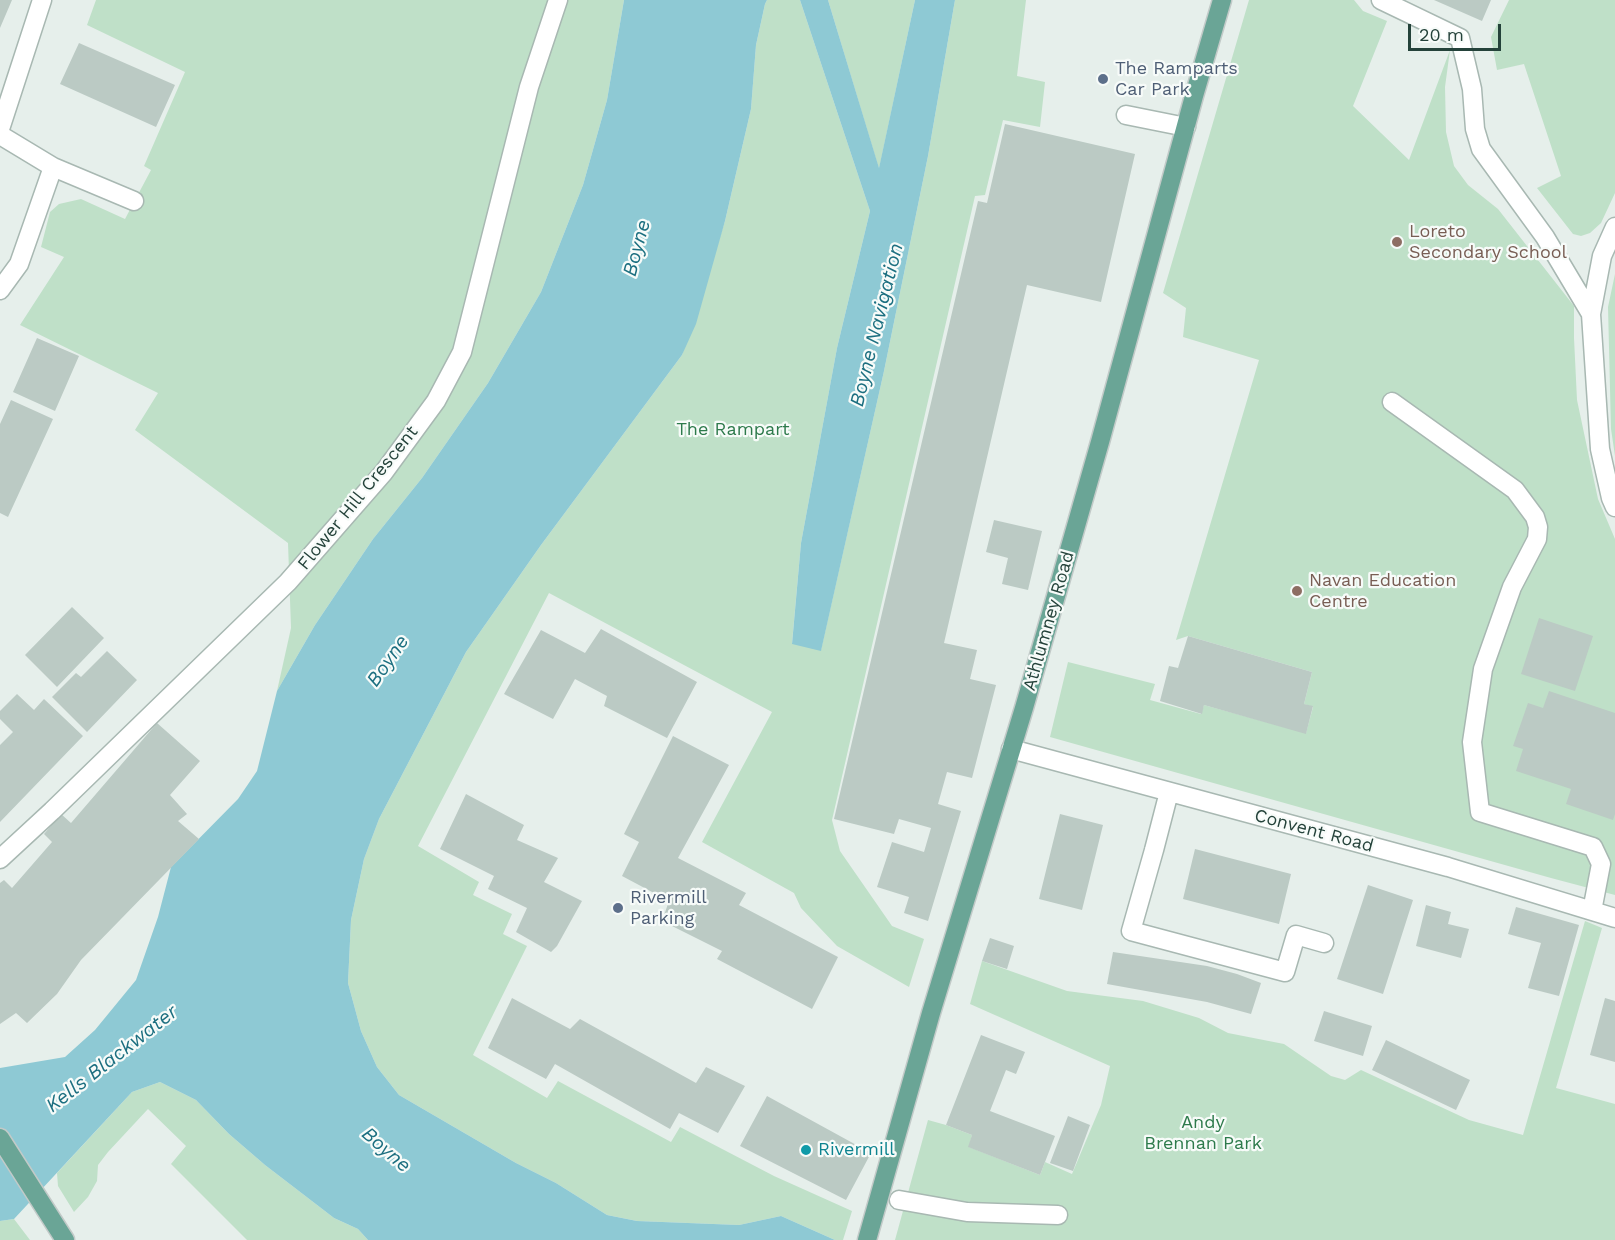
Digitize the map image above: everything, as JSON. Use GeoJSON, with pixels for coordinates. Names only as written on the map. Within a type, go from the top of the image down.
{"type":"FeatureCollection","features":[{"type":"Feature","properties":{"kind":"main road","name":"Athlumney Road"},"geometry":{"type":"LineString","coordinates":[[869,1232],[960,913],[1024,708],[1222,0]]}},
{"type":"Feature","properties":{"kind":"main road"},"geometry":{"type":"LineString","coordinates":[[0,1138],[65,1240]]}},
{"type":"Feature","properties":{"kind":"street"},"geometry":{"type":"LineString","coordinates":[[0,129],[42,0]]}},
{"type":"Feature","properties":{"kind":"street","name":"Flower Hill Crescent"},"geometry":{"type":"LineString","coordinates":[[0,859],[288,582],[384,472],[436,400],[462,352],[529,87],[558,0]]}},
{"type":"Feature","properties":{"kind":"street"},"geometry":{"type":"LineString","coordinates":[[1381,0],[1460,38],[1472,90],[1475,129],[1481,149],[1545,237],[1591,314]]}},
{"type":"Feature","properties":{"kind":"street"},"geometry":{"type":"LineString","coordinates":[[1126,115],[1186,127]]}},
{"type":"Feature","properties":{"kind":"street"},"geometry":{"type":"LineString","coordinates":[[0,135],[52,167],[135,201]]}},
{"type":"Feature","properties":{"kind":"street"},"geometry":{"type":"LineString","coordinates":[[0,290],[19,264],[52,167]]}},
{"type":"Feature","properties":{"kind":"street"},"geometry":{"type":"LineString","coordinates":[[1615,227],[1602,256],[1591,314],[1600,449],[1615,507]]}},
{"type":"Feature","properties":{"kind":"street"},"geometry":{"type":"LineString","coordinates":[[1392,402],[1515,490],[1535,517],[1538,527],[1537,539],[1512,587],[1483,669],[1472,742],[1480,812],[1593,847],[1601,864],[1592,911]]}},
{"type":"Feature","properties":{"kind":"street","name":"Convent Road"},"geometry":{"type":"LineString","coordinates":[[1011,749],[1448,867],[1615,918]]}},
{"type":"Feature","properties":{"kind":"street"},"geometry":{"type":"LineString","coordinates":[[1169,792],[1131,932],[1285,972],[1296,935],[1324,943]]}},
{"type":"Feature","properties":{"kind":"street"},"geometry":{"type":"LineString","coordinates":[[899,1200],[967,1212],[1058,1215]]}},
{"type":"Feature","properties":{"kind":"green space"},"geometry":{"type":"Polygon","coordinates":[[[96,0],[624,0],[607,100],[583,185],[541,292],[488,383],[422,478],[373,539],[315,625],[277,691],[291,628],[288,543],[135,430],[158,393],[20,325],[64,257],[41,247],[50,212],[59,204],[81,199],[125,219],[151,170],[144,166],[185,72],[87,25],[96,0]]]}},
{"type":"Feature","properties":{"kind":"green space","name":"The Rampart"},"geometry":{"type":"Polygon","coordinates":[[[767,0],[800,0],[870,211],[837,348],[801,543],[792,643],[821,650],[884,371],[928,156],[955,0],[1026,0],[1017,76],[1045,82],[1040,127],[1003,120],[985,195],[975,196],[832,820],[840,851],[892,926],[924,939],[909,987],[837,946],[801,908],[794,893],[702,842],[772,712],[549,593],[418,846],[479,882],[473,895],[512,914],[503,934],[527,946],[473,1055],[547,1098],[558,1081],[671,1142],[680,1127],[774,1176],[852,1211],[843,1240],[835,1240],[781,1216],[739,1225],[637,1221],[607,1215],[556,1183],[516,1163],[399,1095],[377,1067],[361,1031],[348,983],[351,920],[364,859],[379,819],[466,652],[541,545],[682,355],[725,221],[751,109],[756,45],[767,0]]]}},
{"type":"Feature","properties":{"kind":"green space"},"geometry":{"type":"Polygon","coordinates":[[[828,0],[915,0],[879,169],[828,0]]]}},
{"type":"Feature","properties":{"kind":"green space"},"geometry":{"type":"Polygon","coordinates":[[[1249,0],[1354,0],[1363,11],[1387,21],[1353,106],[1409,160],[1450,50],[1445,87],[1446,132],[1454,166],[1468,185],[1498,209],[1574,306],[1577,400],[1598,499],[1615,539],[1615,895],[1050,737],[1068,662],[1155,684],[1150,700],[1201,714],[1204,705],[1306,733],[1313,707],[1304,704],[1312,672],[1188,636],[1176,640],[1259,360],[1183,337],[1186,308],[1163,293],[1249,0]]]}},
{"type":"Feature","properties":{"kind":"green space"},"geometry":{"type":"Polygon","coordinates":[[[1509,0],[1615,0],[1615,193],[1601,223],[1590,233],[1581,236],[1573,234],[1537,188],[1561,176],[1524,64],[1497,70],[1491,37],[1509,0]]]}},
{"type":"Feature","properties":{"kind":"green space"},"geometry":{"type":"Polygon","coordinates":[[[1615,274],[1615,456],[1611,429],[1608,307],[1615,274]]]}},
{"type":"Feature","properties":{"kind":"green space","name":"Andy Brennan Park"},"geometry":{"type":"Polygon","coordinates":[[[1585,921],[1602,928],[1556,1088],[1615,1104],[1615,1240],[895,1240],[928,1120],[972,1135],[969,1147],[1040,1175],[1045,1162],[1072,1174],[1101,1105],[1110,1066],[970,1004],[982,961],[1067,991],[1143,1001],[1199,1018],[1228,1033],[1284,1044],[1331,1076],[1345,1080],[1361,1070],[1469,1120],[1523,1135],[1585,921]]]}},
{"type":"Feature","properties":{"kind":"green space"},"geometry":{"type":"Polygon","coordinates":[[[160,1082],[196,1100],[229,1134],[265,1165],[334,1218],[358,1229],[368,1240],[247,1240],[171,1164],[186,1146],[148,1109],[98,1165],[97,1181],[88,1197],[74,1212],[58,1186],[57,1173],[132,1092],[160,1082]]]}},
{"type":"Feature","properties":{"kind":"green space"},"geometry":{"type":"Polygon","coordinates":[[[14,1219],[30,1240],[0,1240],[0,1221],[14,1219]]]}},
{"type":"Feature","properties":{"kind":"water"},"geometry":{"type":"Polygon","coordinates":[[[624,0],[767,0],[756,45],[751,109],[725,221],[696,324],[682,355],[541,545],[466,652],[379,819],[364,859],[351,920],[348,983],[361,1031],[377,1067],[399,1095],[516,1163],[556,1183],[607,1215],[637,1221],[739,1225],[781,1216],[835,1240],[368,1240],[358,1229],[334,1218],[265,1165],[229,1134],[196,1100],[160,1082],[132,1092],[14,1219],[0,1221],[0,1068],[65,1057],[95,1030],[136,980],[158,917],[171,867],[238,799],[257,771],[277,691],[315,625],[373,539],[422,478],[488,383],[541,292],[583,185],[607,100],[624,0]]]}},
{"type":"Feature","properties":{"kind":"water","name":"Boyne Navigation"},"geometry":{"type":"Polygon","coordinates":[[[800,0],[828,0],[879,168],[915,0],[955,0],[928,156],[884,371],[821,651],[792,644],[801,543],[837,348],[870,211],[800,0]]]}},
{"type":"Feature","properties":{"kind":"building"},"geometry":{"type":"Polygon","coordinates":[[[0,0],[12,0],[0,28],[0,0]]]}},
{"type":"Feature","properties":{"kind":"building"},"geometry":{"type":"Polygon","coordinates":[[[1434,0],[1491,0],[1482,21],[1434,0]]]}},
{"type":"Feature","properties":{"kind":"building"},"geometry":{"type":"Polygon","coordinates":[[[79,43],[175,85],[156,127],[60,84],[79,43]]]}},
{"type":"Feature","properties":{"kind":"building"},"geometry":{"type":"Polygon","coordinates":[[[1005,124],[1135,154],[1101,302],[1027,285],[944,643],[977,650],[970,679],[996,685],[972,778],[947,772],[938,804],[961,811],[928,921],[904,913],[909,897],[877,887],[892,842],[924,852],[931,828],[899,819],[894,834],[834,819],[978,201],[987,203],[1005,124]]]}},
{"type":"Feature","properties":{"kind":"building"},"geometry":{"type":"Polygon","coordinates":[[[37,338],[79,356],[55,411],[13,392],[37,338]]]}},
{"type":"Feature","properties":{"kind":"building"},"geometry":{"type":"Polygon","coordinates":[[[11,400],[53,419],[8,517],[0,513],[0,424],[11,400]]]}},
{"type":"Feature","properties":{"kind":"building"},"geometry":{"type":"Polygon","coordinates":[[[994,520],[1042,531],[1028,590],[1002,584],[1008,558],[986,552],[994,520]]]}},
{"type":"Feature","properties":{"kind":"building"},"geometry":{"type":"Polygon","coordinates":[[[72,607],[104,638],[57,687],[25,655],[72,607]]]}},
{"type":"Feature","properties":{"kind":"building"},"geometry":{"type":"Polygon","coordinates":[[[1539,618],[1593,636],[1575,691],[1521,674],[1539,618]]]}},
{"type":"Feature","properties":{"kind":"building"},"geometry":{"type":"Polygon","coordinates":[[[601,629],[697,682],[667,738],[604,706],[607,696],[575,679],[553,719],[504,694],[541,630],[585,653],[601,629]]]}},
{"type":"Feature","properties":{"kind":"building"},"geometry":{"type":"Polygon","coordinates":[[[1188,636],[1312,672],[1304,704],[1313,706],[1306,734],[1204,705],[1202,714],[1160,701],[1169,666],[1178,668],[1188,636]]]}},
{"type":"Feature","properties":{"kind":"building"},"geometry":{"type":"Polygon","coordinates":[[[107,651],[137,680],[87,732],[52,697],[76,673],[81,677],[107,651]]]}},
{"type":"Feature","properties":{"kind":"building"},"geometry":{"type":"Polygon","coordinates":[[[1549,691],[1615,713],[1615,814],[1613,820],[1566,804],[1571,789],[1516,771],[1523,749],[1513,746],[1528,703],[1543,708],[1549,691]]]}},
{"type":"Feature","properties":{"kind":"building"},"geometry":{"type":"Polygon","coordinates":[[[17,694],[34,710],[44,699],[83,736],[0,822],[0,745],[13,732],[0,719],[0,711],[17,694]]]}},
{"type":"Feature","properties":{"kind":"building"},"geometry":{"type":"Polygon","coordinates":[[[157,723],[200,761],[170,795],[187,814],[178,821],[199,839],[81,960],[57,994],[27,1023],[16,1013],[0,1024],[0,883],[4,880],[12,888],[52,842],[44,834],[61,814],[71,823],[157,723]]]}},
{"type":"Feature","properties":{"kind":"building"},"geometry":{"type":"Polygon","coordinates":[[[673,736],[729,765],[678,858],[746,893],[739,905],[838,957],[812,1009],[717,959],[722,951],[662,921],[669,901],[622,876],[639,842],[624,834],[673,736]]]}},
{"type":"Feature","properties":{"kind":"building"},"geometry":{"type":"Polygon","coordinates":[[[466,794],[524,825],[517,840],[558,858],[544,882],[582,901],[557,946],[551,952],[516,932],[527,908],[488,889],[494,876],[440,849],[466,794]]]}},
{"type":"Feature","properties":{"kind":"building"},"geometry":{"type":"Polygon","coordinates":[[[1060,814],[1103,825],[1082,910],[1039,899],[1060,814]]]}},
{"type":"Feature","properties":{"kind":"building"},"geometry":{"type":"Polygon","coordinates":[[[1195,849],[1291,874],[1279,924],[1183,899],[1195,849]]]}},
{"type":"Feature","properties":{"kind":"building"},"geometry":{"type":"Polygon","coordinates":[[[1368,885],[1413,900],[1383,994],[1337,979],[1368,885]]]}},
{"type":"Feature","properties":{"kind":"building"},"geometry":{"type":"Polygon","coordinates":[[[1426,905],[1451,912],[1448,924],[1469,929],[1461,958],[1416,946],[1426,905]]]}},
{"type":"Feature","properties":{"kind":"building"},"geometry":{"type":"Polygon","coordinates":[[[1516,907],[1579,925],[1559,996],[1528,988],[1541,943],[1508,934],[1516,907]]]}},
{"type":"Feature","properties":{"kind":"building"},"geometry":{"type":"Polygon","coordinates":[[[990,938],[1014,946],[1007,969],[982,961],[990,938]]]}},
{"type":"Feature","properties":{"kind":"building"},"geometry":{"type":"Polygon","coordinates":[[[1113,952],[1207,966],[1261,983],[1251,1014],[1207,1002],[1107,984],[1113,952]]]}},
{"type":"Feature","properties":{"kind":"building"},"geometry":{"type":"Polygon","coordinates":[[[512,998],[570,1029],[580,1019],[696,1083],[706,1067],[745,1086],[718,1133],[679,1113],[670,1129],[555,1064],[546,1079],[488,1048],[512,998]]]}},
{"type":"Feature","properties":{"kind":"building"},"geometry":{"type":"Polygon","coordinates":[[[1605,998],[1615,1001],[1615,1062],[1590,1055],[1605,998]]]}},
{"type":"Feature","properties":{"kind":"building"},"geometry":{"type":"Polygon","coordinates":[[[1324,1011],[1372,1026],[1363,1056],[1314,1041],[1324,1011]]]}},
{"type":"Feature","properties":{"kind":"building"},"geometry":{"type":"Polygon","coordinates":[[[981,1035],[1025,1052],[1016,1074],[1006,1070],[990,1111],[1055,1136],[1040,1175],[968,1147],[972,1135],[946,1125],[981,1035]]]}},
{"type":"Feature","properties":{"kind":"building"},"geometry":{"type":"Polygon","coordinates":[[[1386,1040],[1470,1080],[1456,1110],[1372,1070],[1386,1040]]]}},
{"type":"Feature","properties":{"kind":"building","name":"Rivermill"},"geometry":{"type":"Polygon","coordinates":[[[767,1096],[871,1153],[846,1200],[740,1146],[767,1096]]]}},
{"type":"Feature","properties":{"kind":"building"},"geometry":{"type":"Polygon","coordinates":[[[1068,1116],[1090,1125],[1073,1171],[1050,1163],[1068,1116]]]}},
{"type":"Feature","properties":{"kind":"place","name":"The Ramparts Car Park"},"geometry":{"type":"Point","coordinates":[1103,79]}},
{"type":"Feature","properties":{"kind":"place","name":"Loreto Secondary School"},"geometry":{"type":"Point","coordinates":[1397,242]}},
{"type":"Feature","properties":{"kind":"place","name":"Navan Education Centre"},"geometry":{"type":"Point","coordinates":[1297,591]}},
{"type":"Feature","properties":{"kind":"place","name":"Rivermill Parking"},"geometry":{"type":"Point","coordinates":[618,908]}},
{"type":"Feature","properties":{"kind":"place","name":"Rivermill"},"geometry":{"type":"Point","coordinates":[806,1150]}},
{"type":"Feature","properties":{"kind":"water label","name":"Boyne"},"geometry":{"type":"Point","coordinates":[637,248]}},
{"type":"Feature","properties":{"kind":"water label","name":"Boyne"},"geometry":{"type":"Point","coordinates":[388,661]}},
{"type":"Feature","properties":{"kind":"water label","name":"Kells Blackwater"},"geometry":{"type":"Point","coordinates":[112,1059]}},
{"type":"Feature","properties":{"kind":"water label","name":"Boyne"},"geometry":{"type":"Point","coordinates":[386,1150]}}]}
